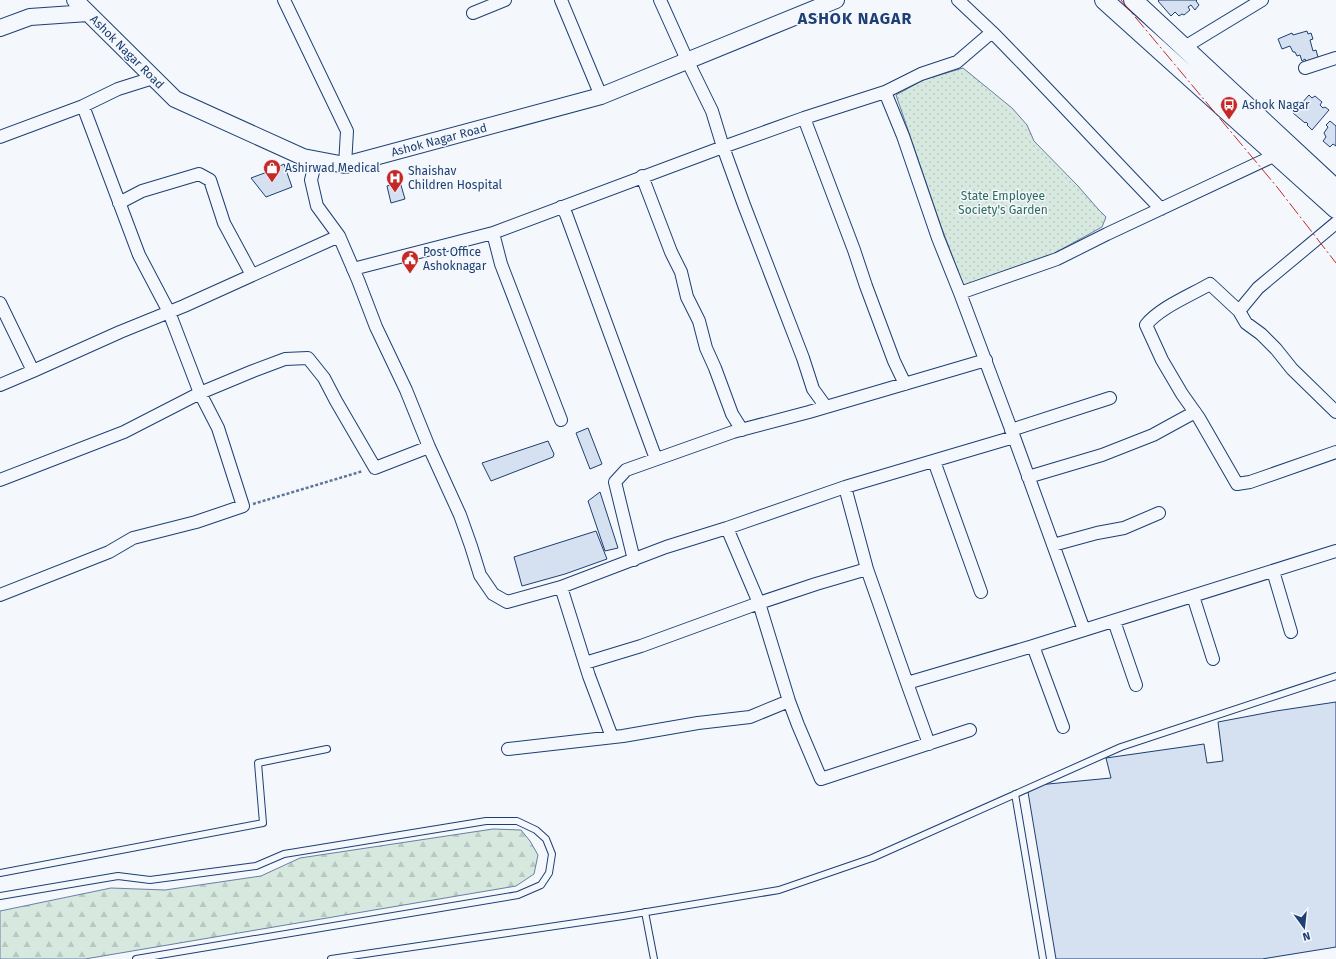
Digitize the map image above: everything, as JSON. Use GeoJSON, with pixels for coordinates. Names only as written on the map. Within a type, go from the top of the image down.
{"type":"FeatureCollection","features":[{"type":"Feature","properties":{"kind":"main road"},"geometry":{"type":"LineString","coordinates":[[1104,0],[1283,152],[1336,189]]}},
{"type":"Feature","properties":{"kind":"main road"},"geometry":{"type":"LineString","coordinates":[[1133,0],[1183,48],[1336,209]]}},
{"type":"Feature","properties":{"kind":"street","name":"Ashok Nagar Road"},"geometry":{"type":"LineString","coordinates":[[75,0],[88,6],[174,99],[303,157],[345,165],[601,96],[836,0]]}},
{"type":"Feature","properties":{"kind":"street"},"geometry":{"type":"LineString","coordinates":[[284,0],[348,131],[345,165]]}},
{"type":"Feature","properties":{"kind":"street"},"geometry":{"type":"LineString","coordinates":[[473,14],[505,0]]}},
{"type":"Feature","properties":{"kind":"street"},"geometry":{"type":"LineString","coordinates":[[561,0],[601,96]]}},
{"type":"Feature","properties":{"kind":"street"},"geometry":{"type":"LineString","coordinates":[[660,0],[712,111],[723,147],[756,238],[803,358],[813,389],[826,407]]}},
{"type":"Feature","properties":{"kind":"street"},"geometry":{"type":"LineString","coordinates":[[958,0],[992,32],[1161,209]]}},
{"type":"Feature","properties":{"kind":"street"},"geometry":{"type":"LineString","coordinates":[[1183,48],[1262,0]]}},
{"type":"Feature","properties":{"kind":"street"},"geometry":{"type":"LineString","coordinates":[[0,28],[30,17],[88,6]]}},
{"type":"Feature","properties":{"kind":"street"},"geometry":{"type":"LineString","coordinates":[[353,269],[492,233],[642,176],[804,118],[885,92],[921,74],[957,62],[992,32]]}},
{"type":"Feature","properties":{"kind":"street"},"geometry":{"type":"LineString","coordinates":[[1305,68],[1336,58]]}},
{"type":"Feature","properties":{"kind":"street"},"geometry":{"type":"LineString","coordinates":[[0,137],[83,106],[118,89],[153,78]]}},
{"type":"Feature","properties":{"kind":"street"},"geometry":{"type":"LineString","coordinates":[[885,92],[903,136],[938,238],[986,360],[1084,630]]}},
{"type":"Feature","properties":{"kind":"street"},"geometry":{"type":"LineString","coordinates":[[0,595],[109,552],[133,538],[196,522],[243,506],[218,428],[200,393],[169,312],[139,255],[83,106]]}},
{"type":"Feature","properties":{"kind":"street"},"geometry":{"type":"LineString","coordinates":[[804,118],[894,361],[905,384]]}},
{"type":"Feature","properties":{"kind":"street"},"geometry":{"type":"LineString","coordinates":[[960,293],[1057,259],[1283,152]]}},
{"type":"Feature","properties":{"kind":"street"},"geometry":{"type":"LineString","coordinates":[[316,160],[311,180],[317,206],[339,236],[376,327],[406,390],[429,447],[460,515],[472,546],[480,575],[493,594],[507,602],[561,587],[666,547],[845,488],[934,461],[1110,398]]}},
{"type":"Feature","properties":{"kind":"street"},"geometry":{"type":"LineString","coordinates":[[119,203],[142,191],[198,174],[210,180],[224,222],[252,275]]}},
{"type":"Feature","properties":{"kind":"street"},"geometry":{"type":"LineString","coordinates":[[642,176],[681,272],[687,297],[699,321],[706,348],[732,414],[742,430]]}},
{"type":"Feature","properties":{"kind":"street"},"geometry":{"type":"LineString","coordinates":[[560,207],[566,214],[656,459]]}},
{"type":"Feature","properties":{"kind":"street"},"geometry":{"type":"LineString","coordinates":[[1239,311],[1258,288],[1336,223]]}},
{"type":"Feature","properties":{"kind":"street"},"geometry":{"type":"LineString","coordinates":[[492,233],[501,264],[561,420]]}},
{"type":"Feature","properties":{"kind":"street"},"geometry":{"type":"LineString","coordinates":[[0,385],[49,365],[120,332],[169,312],[339,236]]}},
{"type":"Feature","properties":{"kind":"street"},"geometry":{"type":"LineString","coordinates":[[1336,412],[1292,369],[1276,349],[1246,322],[1239,311],[1210,284],[1160,312],[1146,325],[1162,360],[1182,394],[1195,412],[1237,484],[1250,482],[1336,452]]}},
{"type":"Feature","properties":{"kind":"street"},"geometry":{"type":"LineString","coordinates":[[0,303],[34,371]]}},
{"type":"Feature","properties":{"kind":"street"},"geometry":{"type":"LineString","coordinates":[[0,480],[124,432],[200,393],[285,359],[308,358],[324,378],[375,468],[429,447]]}},
{"type":"Feature","properties":{"kind":"street"},"geometry":{"type":"LineString","coordinates":[[634,560],[615,482],[626,470],[742,430],[986,360]]}},
{"type":"Feature","properties":{"kind":"street"},"geometry":{"type":"LineString","coordinates":[[1028,477],[1102,455],[1129,445],[1153,435],[1195,412]]}},
{"type":"Feature","properties":{"kind":"street"},"geometry":{"type":"LineString","coordinates":[[934,461],[981,592]]}},
{"type":"Feature","properties":{"kind":"street"},"geometry":{"type":"LineString","coordinates":[[845,488],[867,568],[929,744]]}},
{"type":"Feature","properties":{"kind":"street"},"geometry":{"type":"LineString","coordinates":[[1053,545],[1097,533],[1124,528],[1159,513]]}},
{"type":"Feature","properties":{"kind":"street"},"geometry":{"type":"LineString","coordinates":[[727,528],[759,603],[789,701],[821,779],[970,730]]}},
{"type":"Feature","properties":{"kind":"street"},"geometry":{"type":"LineString","coordinates":[[907,683],[1033,646],[1336,551]]}},
{"type":"Feature","properties":{"kind":"street"},"geometry":{"type":"LineString","coordinates":[[585,663],[641,646],[759,603],[867,568]]}},
{"type":"Feature","properties":{"kind":"street"},"geometry":{"type":"LineString","coordinates":[[1272,571],[1291,632]]}},
{"type":"Feature","properties":{"kind":"street"},"geometry":{"type":"LineString","coordinates":[[561,587],[585,663],[612,737]]}},
{"type":"Feature","properties":{"kind":"street"},"geometry":{"type":"LineString","coordinates":[[1193,596],[1214,659]]}},
{"type":"Feature","properties":{"kind":"street"},"geometry":{"type":"LineString","coordinates":[[1114,621],[1136,685]]}},
{"type":"Feature","properties":{"kind":"street"},"geometry":{"type":"LineString","coordinates":[[1033,646],[1063,727]]}},
{"type":"Feature","properties":{"kind":"street"},"geometry":{"type":"LineString","coordinates":[[508,749],[612,737],[698,723],[750,717],[789,701]]}},
{"type":"Feature","properties":{"kind":"lane"},"geometry":{"type":"LineString","coordinates":[[331,959],[645,912],[779,890],[872,858],[1121,747],[1336,676]]}},
{"type":"Feature","properties":{"kind":"lane"},"geometry":{"type":"LineString","coordinates":[[0,873],[262,823],[258,763],[327,749]]}},
{"type":"Feature","properties":{"kind":"lane"},"geometry":{"type":"LineString","coordinates":[[1015,794],[1043,959]]}},
{"type":"Feature","properties":{"kind":"lane"},"geometry":{"type":"LineString","coordinates":[[0,896],[118,876],[150,880],[256,866],[284,854],[486,821],[517,821],[536,830],[546,839],[552,854],[550,873],[542,885],[518,894],[136,959]]}},
{"type":"Feature","properties":{"kind":"lane"},"geometry":{"type":"LineString","coordinates":[[645,912],[654,959]]}},
{"type":"Feature","properties":{"kind":"path"},"geometry":{"type":"LineString","coordinates":[[243,506],[375,468]]}},
{"type":"Feature","properties":{"kind":"green space","name":"State Employee Society's Garden"},"geometry":{"type":"Polygon","coordinates":[[[963,68],[1012,108],[1027,125],[1034,141],[1106,217],[1102,227],[1053,254],[964,287],[941,226],[896,95],[923,80],[963,68]]]}},
{"type":"Feature","properties":{"kind":"green space"},"geometry":{"type":"Polygon","coordinates":[[[493,829],[521,830],[530,841],[538,855],[534,874],[516,886],[85,959],[0,959],[0,911],[111,888],[165,890],[261,876],[300,858],[493,829]]]}},
{"type":"Feature","properties":{"kind":"building"},"geometry":{"type":"Polygon","coordinates":[[[1197,0],[1196,1],[1199,5],[1195,10],[1191,5],[1188,7],[1190,10],[1184,15],[1182,14],[1179,16],[1175,12],[1171,16],[1158,1],[1197,0]]]}},
{"type":"Feature","properties":{"kind":"building"},"geometry":{"type":"Polygon","coordinates":[[[1307,31],[1308,34],[1311,33],[1313,39],[1310,40],[1313,51],[1316,50],[1319,61],[1307,65],[1305,59],[1302,61],[1300,55],[1297,56],[1290,46],[1282,49],[1278,39],[1292,33],[1293,35],[1307,31]]]}},
{"type":"Feature","properties":{"kind":"building"},"geometry":{"type":"Polygon","coordinates":[[[1309,95],[1312,98],[1315,96],[1322,102],[1320,105],[1323,108],[1325,107],[1329,110],[1312,130],[1306,122],[1305,123],[1293,113],[1309,95]]]}},
{"type":"Feature","properties":{"kind":"building"},"geometry":{"type":"Polygon","coordinates":[[[1330,121],[1336,126],[1336,146],[1333,144],[1330,147],[1323,141],[1326,137],[1324,133],[1328,127],[1326,125],[1330,121]]]}},
{"type":"Feature","properties":{"kind":"building","name":"Ashirwad Medical"},"geometry":{"type":"Polygon","coordinates":[[[284,164],[292,187],[266,197],[251,178],[284,164]]]}},
{"type":"Feature","properties":{"kind":"building"},"geometry":{"type":"Polygon","coordinates":[[[400,182],[405,199],[391,203],[387,186],[400,182]]]}},
{"type":"Feature","properties":{"kind":"building"},"geometry":{"type":"Polygon","coordinates":[[[588,428],[602,464],[590,469],[576,433],[588,428]]]}},
{"type":"Feature","properties":{"kind":"building"},"geometry":{"type":"Polygon","coordinates":[[[548,441],[554,454],[553,457],[491,481],[482,463],[548,441]]]}},
{"type":"Feature","properties":{"kind":"building"},"geometry":{"type":"Polygon","coordinates":[[[600,492],[618,548],[605,551],[588,501],[600,492]]]}},
{"type":"Feature","properties":{"kind":"building"},"geometry":{"type":"Polygon","coordinates":[[[596,531],[607,559],[565,574],[522,586],[514,557],[596,531]]]}},
{"type":"Feature","properties":{"kind":"building"},"geometry":{"type":"Polygon","coordinates":[[[1336,702],[1336,947],[1262,959],[1056,959],[1027,786],[1111,778],[1106,758],[1204,744],[1207,763],[1223,761],[1218,722],[1336,702]]]}},
{"type":"Feature","properties":{"kind":"power"},"geometry":{"type":"LineString","coordinates":[[1121,0],[1277,187],[1336,263]]}},
{"type":"Feature","properties":{"kind":"place","name":"Ashok Nagar"},"geometry":{"type":"Point","coordinates":[1229,120]}},
{"type":"Feature","properties":{"kind":"place","name":"Ashirwad Medical"},"geometry":{"type":"Point","coordinates":[272,183]}},
{"type":"Feature","properties":{"kind":"place","name":"Shaishav Children Hospital"},"geometry":{"type":"Point","coordinates":[395,193]}},
{"type":"Feature","properties":{"kind":"place","name":"Post Office Ashoknagar"},"geometry":{"type":"Point","coordinates":[410,274]}},
{"type":"Feature","properties":{"kind":"district","name":"ASHOK NAGAR"},"geometry":{"type":"Point","coordinates":[855,18]}}]}
